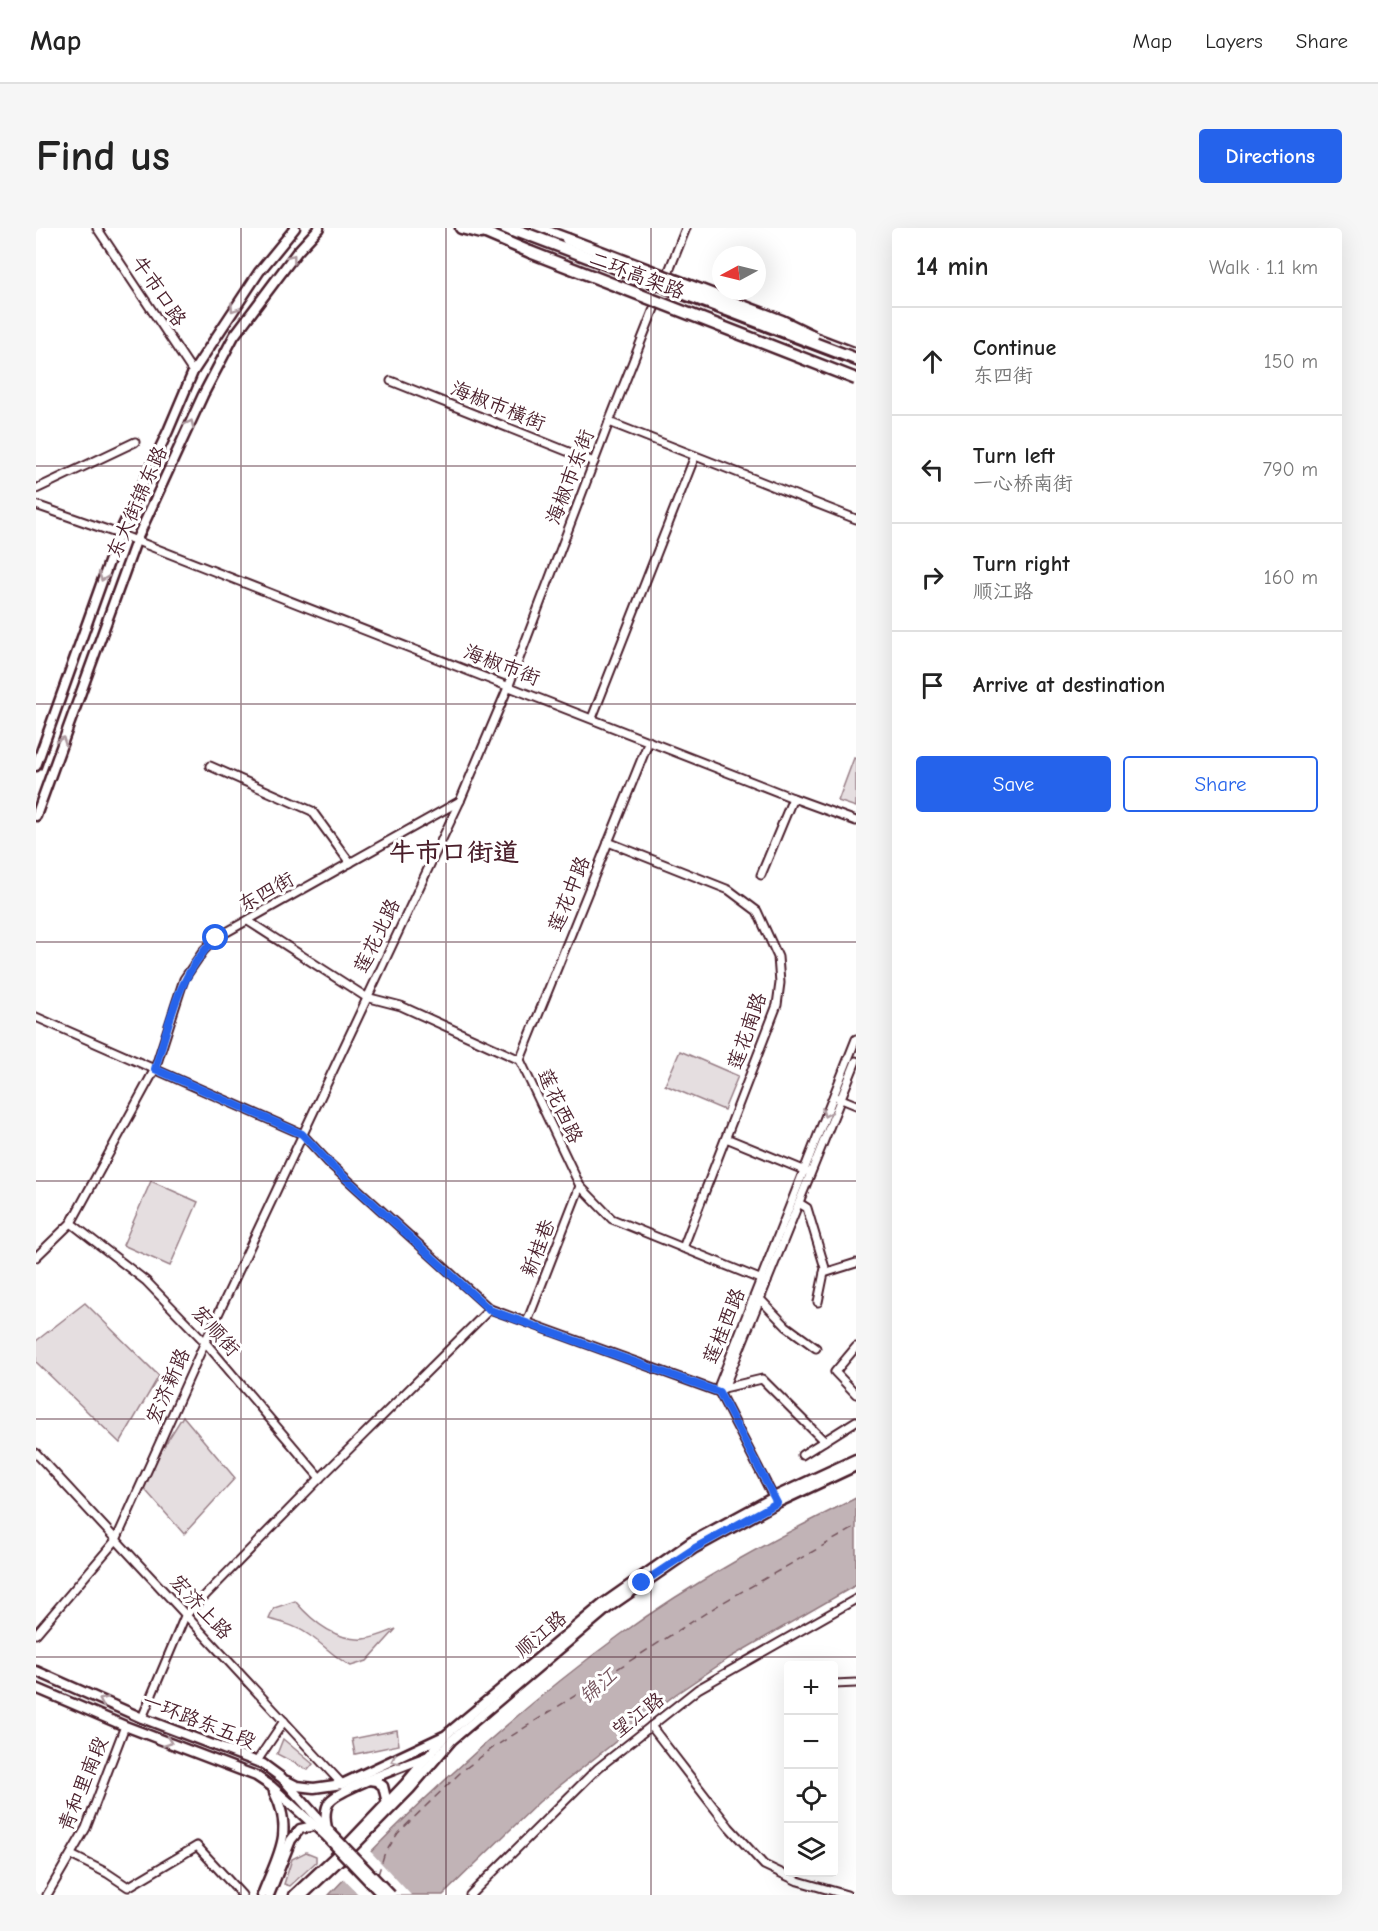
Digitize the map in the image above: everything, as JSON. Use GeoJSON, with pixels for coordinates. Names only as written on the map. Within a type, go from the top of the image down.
{"type":"FeatureCollection","features":[{"type":"Feature","properties":{"kind":"highway"},"geometry":{"type":"LineString","coordinates":[[460,228],[496,237]]}},
{"type":"Feature","properties":{"kind":"highway","name":"二环高架路"},"geometry":{"type":"LineString","coordinates":[[476,228],[564,266],[856,377]]}},
{"type":"Feature","properties":{"kind":"highway","name":"二环高架路"},"geometry":{"type":"LineString","coordinates":[[512,228],[856,356]]}},
{"type":"Feature","properties":{"kind":"highway"},"geometry":{"type":"LineString","coordinates":[[537,228],[782,321],[856,356]]}},
{"type":"Feature","properties":{"kind":"highway"},"geometry":{"type":"LineString","coordinates":[[564,266],[594,285],[828,373],[856,377]]}},
{"type":"Feature","properties":{"kind":"main road","name":"东大街锦东路"},"geometry":{"type":"LineString","coordinates":[[36,766],[119,534],[193,372],[252,282],[295,228]]}},
{"type":"Feature","properties":{"kind":"main road","name":"东大街锦东路"},"geometry":{"type":"LineString","coordinates":[[36,816],[136,541],[203,395],[234,336],[297,252],[319,228]]}},
{"type":"Feature","properties":{"kind":"main road"},"geometry":{"type":"LineString","coordinates":[[476,228],[856,372]]}},
{"type":"Feature","properties":{"kind":"main road"},"geometry":{"type":"LineString","coordinates":[[526,228],[856,356]]}},
{"type":"Feature","properties":{"kind":"main road","name":"顺江路"},"geometry":{"type":"LineString","coordinates":[[294,1895],[387,1803],[432,1755],[447,1734],[585,1619],[638,1578],[691,1542],[856,1459]]}},
{"type":"Feature","properties":{"kind":"main road","name":"顺江路"},"geometry":{"type":"LineString","coordinates":[[303,1895],[410,1789],[445,1748],[589,1624],[642,1583],[775,1500],[856,1466]]}},
{"type":"Feature","properties":{"kind":"main road","name":"一环路东五段"},"geometry":{"type":"LineString","coordinates":[[36,1671],[142,1718],[257,1761],[282,1778],[328,1832]]}},
{"type":"Feature","properties":{"kind":"main road","name":"一环路东五段"},"geometry":{"type":"LineString","coordinates":[[36,1688],[125,1726],[248,1773],[271,1786],[314,1826],[328,1832]]}},
{"type":"Feature","properties":{"kind":"main road"},"geometry":{"type":"LineString","coordinates":[[282,1778],[297,1786],[308,1788],[342,1784],[447,1734]]}},
{"type":"Feature","properties":{"kind":"main road"},"geometry":{"type":"LineString","coordinates":[[382,1895],[328,1832],[326,1812],[331,1799],[369,1780],[445,1748]]}},
{"type":"Feature","properties":{"kind":"main road"},"geometry":{"type":"LineString","coordinates":[[369,1780],[376,1781],[383,1786],[387,1803]]}},
{"type":"Feature","properties":{"kind":"main road"},"geometry":{"type":"LineString","coordinates":[[262,1895],[284,1836],[283,1811],[271,1786]]}},
{"type":"Feature","properties":{"kind":"main road"},"geometry":{"type":"LineString","coordinates":[[272,1893],[291,1840],[300,1829],[314,1826]]}},
{"type":"Feature","properties":{"kind":"main road"},"geometry":{"type":"LineString","coordinates":[[328,1832],[391,1895]]}},
{"type":"Feature","properties":{"kind":"street","name":"牛市口路"},"geometry":{"type":"LineString","coordinates":[[97,228],[193,372]]}},
{"type":"Feature","properties":{"kind":"street","name":"海椒市东街"},"geometry":{"type":"LineString","coordinates":[[508,685],[686,228]]}},
{"type":"Feature","properties":{"kind":"street","name":"海椒市横街"},"geometry":{"type":"LineString","coordinates":[[391,381],[594,462]]}},
{"type":"Feature","properties":{"kind":"street"},"geometry":{"type":"LineString","coordinates":[[609,422],[856,519]]}},
{"type":"Feature","properties":{"kind":"street"},"geometry":{"type":"LineString","coordinates":[[36,489],[135,442]]}},
{"type":"Feature","properties":{"kind":"street"},"geometry":{"type":"LineString","coordinates":[[592,718],[695,456]]}},
{"type":"Feature","properties":{"kind":"street","name":"海椒市街"},"geometry":{"type":"LineString","coordinates":[[36,505],[119,534],[856,821]]}},
{"type":"Feature","properties":{"kind":"street","name":"莲花北路"},"geometry":{"type":"LineString","coordinates":[[302,1134],[460,801],[508,685]]}},
{"type":"Feature","properties":{"kind":"street","name":"莲花中路"},"geometry":{"type":"LineString","coordinates":[[520,1060],[649,741]]}},
{"type":"Feature","properties":{"kind":"street"},"geometry":{"type":"LineString","coordinates":[[210,766],[312,811],[350,863]]}},
{"type":"Feature","properties":{"kind":"street"},"geometry":{"type":"LineString","coordinates":[[761,875],[793,798]]}},
{"type":"Feature","properties":{"kind":"street","name":"东四街"},"geometry":{"type":"LineString","coordinates":[[36,1257],[71,1223],[155,1069],[184,978],[204,950],[216,938],[460,801]]}},
{"type":"Feature","properties":{"kind":"street","name":"莲花南路"},"geometry":{"type":"LineString","coordinates":[[608,842],[729,890],[757,911],[778,957],[780,983],[777,1005],[683,1248]]}},
{"type":"Feature","properties":{"kind":"street","name":"莲花西路"},"geometry":{"type":"LineString","coordinates":[[248,921],[366,997],[401,1006],[520,1060],[580,1186],[612,1219],[764,1281]]}},
{"type":"Feature","properties":{"kind":"street"},"geometry":{"type":"LineString","coordinates":[[36,1017],[302,1134],[329,1163],[490,1310],[722,1390],[762,1379],[824,1441]]}},
{"type":"Feature","properties":{"kind":"street","name":"莲桂西路"},"geometry":{"type":"LineString","coordinates":[[722,1390],[760,1299],[764,1281],[837,1097],[856,1039]]}},
{"type":"Feature","properties":{"kind":"street","name":"莲桂西路"},"geometry":{"type":"LineString","coordinates":[[837,1097],[856,1060]]}},
{"type":"Feature","properties":{"kind":"street"},"geometry":{"type":"LineString","coordinates":[[837,1097],[856,1105]]}},
{"type":"Feature","properties":{"kind":"street","name":"宏济新路"},"geometry":{"type":"LineString","coordinates":[[36,1634],[116,1540],[302,1134]]}},
{"type":"Feature","properties":{"kind":"street"},"geometry":{"type":"LineString","coordinates":[[726,1138],[807,1172]]}},
{"type":"Feature","properties":{"kind":"street","name":"莲桂西路"},"geometry":{"type":"LineString","coordinates":[[722,1390],[719,1385],[799,1203],[807,1172]]}},
{"type":"Feature","properties":{"kind":"street","name":"新桂巷"},"geometry":{"type":"LineString","coordinates":[[527,1322],[580,1186]]}},
{"type":"Feature","properties":{"kind":"street"},"geometry":{"type":"LineString","coordinates":[[799,1203],[807,1208],[825,1268],[818,1302]]}},
{"type":"Feature","properties":{"kind":"street","name":"宏顺街"},"geometry":{"type":"LineString","coordinates":[[71,1223],[146,1281],[205,1342],[320,1478]]}},
{"type":"Feature","properties":{"kind":"street"},"geometry":{"type":"LineString","coordinates":[[824,1274],[856,1263]]}},
{"type":"Feature","properties":{"kind":"street"},"geometry":{"type":"LineString","coordinates":[[760,1299],[786,1326],[816,1348]]}},
{"type":"Feature","properties":{"kind":"street"},"geometry":{"type":"LineString","coordinates":[[142,1718],[185,1616],[320,1478],[490,1310]]}},
{"type":"Feature","properties":{"kind":"street"},"geometry":{"type":"LineString","coordinates":[[856,1347],[835,1372],[856,1394]]}},
{"type":"Feature","properties":{"kind":"street"},"geometry":{"type":"LineString","coordinates":[[722,1390],[775,1500]]}},
{"type":"Feature","properties":{"kind":"street"},"geometry":{"type":"LineString","coordinates":[[802,1455],[856,1421]]}},
{"type":"Feature","properties":{"kind":"street","name":"宏济上路"},"geometry":{"type":"LineString","coordinates":[[36,1452],[342,1784]]}},
{"type":"Feature","properties":{"kind":"street","name":"望江路"},"geometry":{"type":"LineString","coordinates":[[470,1895],[598,1768],[698,1689],[856,1599]]}},
{"type":"Feature","properties":{"kind":"street"},"geometry":{"type":"LineString","coordinates":[[838,1684],[856,1683]]}},
{"type":"Feature","properties":{"kind":"street"},"geometry":{"type":"LineString","coordinates":[[257,1761],[284,1721]]}},
{"type":"Feature","properties":{"kind":"street","name":"青和里南段"},"geometry":{"type":"LineString","coordinates":[[46,1895],[86,1828],[125,1726]]}},
{"type":"Feature","properties":{"kind":"street"},"geometry":{"type":"LineString","coordinates":[[651,1726],[729,1827],[764,1865],[798,1881],[847,1895]]}},
{"type":"Feature","properties":{"kind":"street","name":"青和里南段"},"geometry":{"type":"LineString","coordinates":[[71,1854],[128,1887],[197,1846],[242,1895]]}},
{"type":"Feature","properties":{"kind":"shaded area"},"geometry":{"type":"Polygon","coordinates":[[[854,758],[856,759],[856,807],[838,801],[854,758]]]}},
{"type":"Feature","properties":{"kind":"shaded area"},"geometry":{"type":"Polygon","coordinates":[[[680,1051],[738,1076],[724,1110],[665,1085],[680,1051]]]}},
{"type":"Feature","properties":{"kind":"shaded area"},"geometry":{"type":"Polygon","coordinates":[[[151,1181],[198,1202],[170,1266],[123,1245],[151,1181]]]}},
{"type":"Feature","properties":{"kind":"shaded area"},"geometry":{"type":"Polygon","coordinates":[[[85,1303],[159,1376],[120,1443],[36,1362],[36,1341],[85,1303]]]}},
{"type":"Feature","properties":{"kind":"shaded area"},"geometry":{"type":"Polygon","coordinates":[[[183,1416],[235,1478],[184,1534],[140,1484],[183,1416]]]}},
{"type":"Feature","properties":{"kind":"shaded area"},"geometry":{"type":"Polygon","coordinates":[[[295,1601],[325,1628],[344,1637],[364,1639],[396,1629],[367,1661],[351,1666],[304,1632],[269,1619],[274,1608],[295,1601]]]}},
{"type":"Feature","properties":{"kind":"shaded area"},"geometry":{"type":"Polygon","coordinates":[[[397,1730],[399,1745],[355,1754],[352,1739],[397,1730]]]}},
{"type":"Feature","properties":{"kind":"shaded area"},"geometry":{"type":"Polygon","coordinates":[[[283,1739],[313,1764],[308,1770],[277,1754],[283,1739]]]}},
{"type":"Feature","properties":{"kind":"shaded area"},"geometry":{"type":"Polygon","coordinates":[[[306,1852],[316,1856],[316,1862],[290,1886],[284,1884],[292,1859],[306,1852]]]}},
{"type":"Feature","properties":{"kind":"water","name":"锦江"},"geometry":{"type":"Polygon","coordinates":[[[856,1498],[856,1585],[731,1657],[676,1694],[539,1802],[443,1895],[329,1895],[397,1825],[469,1758],[581,1664],[648,1615],[706,1578],[856,1498]]]}},
{"type":"Feature","properties":{"kind":"pier"},"geometry":{"type":"Polygon","coordinates":[[[369,1850],[411,1895],[359,1895],[342,1877],[369,1850]]]}},
{"type":"Feature","properties":{"kind":"ferry route"},"geometry":{"type":"LineString","coordinates":[[378,1875],[384,1855],[398,1833],[462,1771],[494,1747],[720,1604],[856,1527]]}},
{"type":"Feature","properties":{"kind":"district","name":"牛市口街道"},"geometry":{"type":"Point","coordinates":[454,853]}},
{"type":"Feature","properties":{"kind":"route"},"geometry":{"type":"LineString","coordinates":[[216,938],[204,950],[184,978],[155,1069],[302,1134],[329,1163],[490,1310],[719,1392],[777,1503],[695,1548],[642,1583]]}}]}
